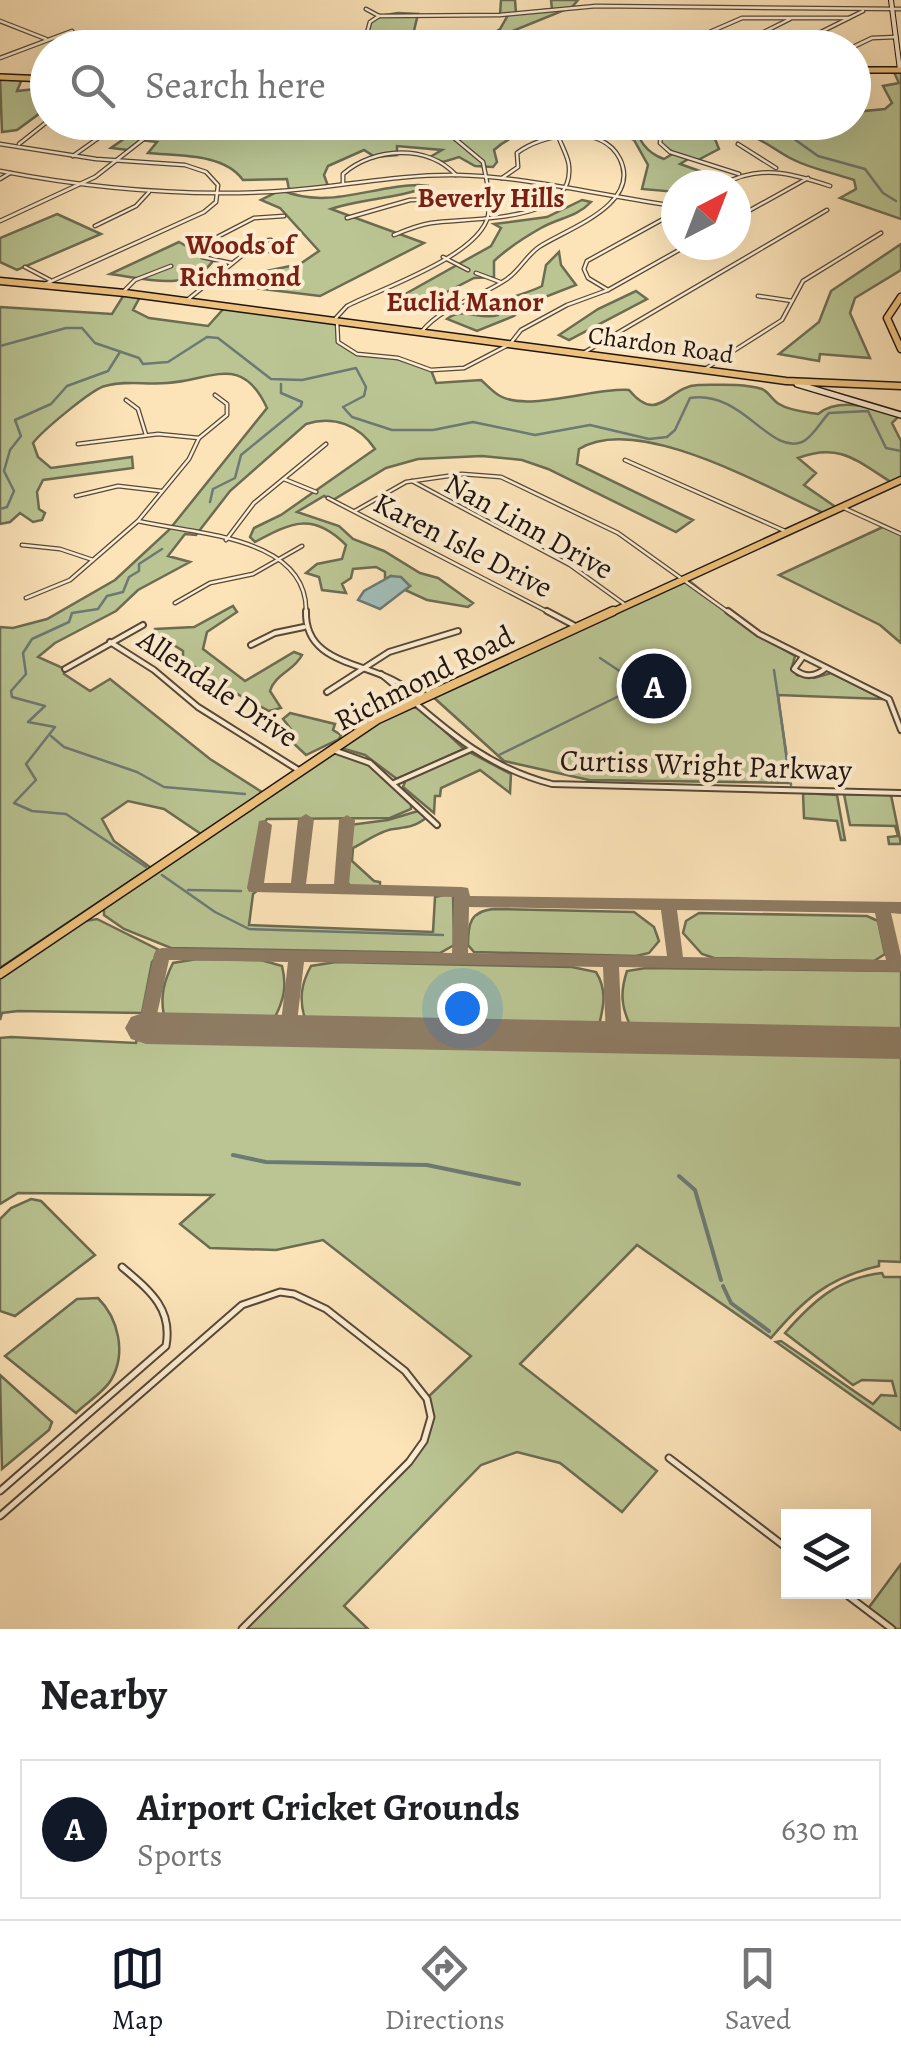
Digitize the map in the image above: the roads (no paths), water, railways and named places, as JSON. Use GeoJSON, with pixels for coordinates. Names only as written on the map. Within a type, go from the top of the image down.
{"type":"FeatureCollection","features":[{"type":"Feature","properties":{"kind":"main road"},"geometry":{"type":"LineString","coordinates":[[871,70],[900,70],[898,24],[891,0]]}},
{"type":"Feature","properties":{"kind":"main road"},"geometry":{"type":"LineString","coordinates":[[0,77],[30,78]]}},
{"type":"Feature","properties":{"kind":"main road","name":"Chardon Road"},"geometry":{"type":"LineString","coordinates":[[0,281],[47,282],[786,381],[901,386]]}},
{"type":"Feature","properties":{"kind":"main road"},"geometry":{"type":"LineString","coordinates":[[901,296],[887,318],[901,348]]}},
{"type":"Feature","properties":{"kind":"main road"},"geometry":{"type":"LineString","coordinates":[[786,381],[901,415]]}},
{"type":"Feature","properties":{"kind":"main road","name":"Richmond Road"},"geometry":{"type":"LineString","coordinates":[[0,974],[369,724],[901,480]]}},
{"type":"Feature","properties":{"kind":"street"},"geometry":{"type":"LineString","coordinates":[[366,9],[379,16],[500,14],[608,6],[901,9]]}},
{"type":"Feature","properties":{"kind":"street"},"geometry":{"type":"LineString","coordinates":[[825,30],[867,9]]}},
{"type":"Feature","properties":{"kind":"street"},"geometry":{"type":"LineString","coordinates":[[368,30],[370,22],[379,16]]}},
{"type":"Feature","properties":{"kind":"street"},"geometry":{"type":"LineString","coordinates":[[712,30],[748,17],[849,18]]}},
{"type":"Feature","properties":{"kind":"street"},"geometry":{"type":"LineString","coordinates":[[768,30],[794,17]]}},
{"type":"Feature","properties":{"kind":"street"},"geometry":{"type":"LineString","coordinates":[[0,22],[30,33]]}},
{"type":"Feature","properties":{"kind":"street"},"geometry":{"type":"LineString","coordinates":[[871,38],[896,37]]}},
{"type":"Feature","properties":{"kind":"street"},"geometry":{"type":"LineString","coordinates":[[0,58],[30,47]]}},
{"type":"Feature","properties":{"kind":"street"},"geometry":{"type":"LineString","coordinates":[[20,144],[30,136]]}},
{"type":"Feature","properties":{"kind":"street"},"geometry":{"type":"LineString","coordinates":[[73,156],[96,140]]}},
{"type":"Feature","properties":{"kind":"street"},"geometry":{"type":"LineString","coordinates":[[0,220],[80,185],[141,140]]}},
{"type":"Feature","properties":{"kind":"street"},"geometry":{"type":"LineString","coordinates":[[456,140],[483,162],[487,221],[473,239],[347,306],[335,320],[338,342],[348,351],[398,358],[431,370],[464,368],[510,344],[521,330],[567,305],[608,290],[661,260]]}},
{"type":"Feature","properties":{"kind":"street"},"geometry":{"type":"LineString","coordinates":[[502,178],[518,167],[517,153],[524,145],[549,140]]}},
{"type":"Feature","properties":{"kind":"street"},"geometry":{"type":"LineString","coordinates":[[394,235],[432,224],[487,221],[529,213],[564,188],[572,167],[560,140]]}},
{"type":"Feature","properties":{"kind":"street"},"geometry":{"type":"LineString","coordinates":[[421,332],[439,315],[508,278],[529,254],[595,216],[614,198],[624,173],[617,149],[597,140]]}},
{"type":"Feature","properties":{"kind":"street"},"geometry":{"type":"LineString","coordinates":[[660,140],[670,152],[726,170]]}},
{"type":"Feature","properties":{"kind":"street"},"geometry":{"type":"LineString","coordinates":[[0,144],[20,144],[73,156],[194,167],[216,180],[216,202],[204,212],[47,282],[25,266]]}},
{"type":"Feature","properties":{"kind":"street"},"geometry":{"type":"LineString","coordinates":[[738,144],[777,169],[830,186]]}},
{"type":"Feature","properties":{"kind":"street"},"geometry":{"type":"LineString","coordinates":[[343,183],[343,174],[352,164],[388,155],[434,158],[449,165],[456,175]]}},
{"type":"Feature","properties":{"kind":"street"},"geometry":{"type":"LineString","coordinates":[[751,172],[777,169]]}},
{"type":"Feature","properties":{"kind":"street"},"geometry":{"type":"LineString","coordinates":[[0,172],[150,192],[304,189],[343,183],[486,176],[661,206]]}},
{"type":"Feature","properties":{"kind":"street"},"geometry":{"type":"LineString","coordinates":[[0,180],[10,174]]}},
{"type":"Feature","properties":{"kind":"street"},"geometry":{"type":"LineString","coordinates":[[751,210],[808,178]]}},
{"type":"Feature","properties":{"kind":"street"},"geometry":{"type":"LineString","coordinates":[[95,226],[136,206],[150,192]]}},
{"type":"Feature","properties":{"kind":"street"},"geometry":{"type":"LineString","coordinates":[[348,218],[410,200],[488,198]]}},
{"type":"Feature","properties":{"kind":"street"},"geometry":{"type":"LineString","coordinates":[[582,354],[827,210]]}},
{"type":"Feature","properties":{"kind":"street"},"geometry":{"type":"LineString","coordinates":[[231,262],[206,259],[197,250],[207,239],[254,218],[284,216]]}},
{"type":"Feature","properties":{"kind":"street"},"geometry":{"type":"LineString","coordinates":[[608,290],[588,278],[584,269],[587,261],[661,218]]}},
{"type":"Feature","properties":{"kind":"street"},"geometry":{"type":"LineString","coordinates":[[705,370],[782,320],[802,282],[880,233]]}},
{"type":"Feature","properties":{"kind":"street"},"geometry":{"type":"LineString","coordinates":[[186,301],[229,268],[231,262],[259,244]]}},
{"type":"Feature","properties":{"kind":"street"},"geometry":{"type":"LineString","coordinates":[[442,257],[468,270]]}},
{"type":"Feature","properties":{"kind":"street"},"geometry":{"type":"LineString","coordinates":[[122,292],[134,280],[172,266]]}},
{"type":"Feature","properties":{"kind":"street"},"geometry":{"type":"LineString","coordinates":[[476,273],[500,282]]}},
{"type":"Feature","properties":{"kind":"street"},"geometry":{"type":"LineString","coordinates":[[758,296],[792,301]]}},
{"type":"Feature","properties":{"kind":"street"},"geometry":{"type":"LineString","coordinates":[[26,598],[66,582],[138,521],[190,458],[200,438],[228,413],[227,404],[215,395]]}},
{"type":"Feature","properties":{"kind":"street"},"geometry":{"type":"LineString","coordinates":[[126,400],[138,410],[146,435]]}},
{"type":"Feature","properties":{"kind":"street"},"geometry":{"type":"LineString","coordinates":[[78,444],[146,435],[200,438]]}},
{"type":"Feature","properties":{"kind":"street"},"geometry":{"type":"LineString","coordinates":[[226,540],[252,504],[326,444]]}},
{"type":"Feature","properties":{"kind":"street"},"geometry":{"type":"LineString","coordinates":[[625,460],[788,532]]}},
{"type":"Feature","properties":{"kind":"street"},"geometry":{"type":"LineString","coordinates":[[355,511],[412,481],[474,474],[500,477],[618,532],[760,634],[888,699],[896,709],[901,730]]}},
{"type":"Feature","properties":{"kind":"street"},"geometry":{"type":"LineString","coordinates":[[284,479],[316,492]]}},
{"type":"Feature","properties":{"kind":"street","name":"Nan Linn Drive"},"geometry":{"type":"LineString","coordinates":[[412,481],[420,489],[570,565],[627,606]]}},
{"type":"Feature","properties":{"kind":"street"},"geometry":{"type":"LineString","coordinates":[[76,496],[118,486],[161,491]]}},
{"type":"Feature","properties":{"kind":"street","name":"Karen Isle Drive"},"geometry":{"type":"LineString","coordinates":[[328,498],[578,628]]}},
{"type":"Feature","properties":{"kind":"street"},"geometry":{"type":"LineString","coordinates":[[844,508],[901,534]]}},
{"type":"Feature","properties":{"kind":"street"},"geometry":{"type":"LineString","coordinates":[[138,521],[250,545],[279,559],[304,584],[304,627],[324,653],[380,674]]}},
{"type":"Feature","properties":{"kind":"street"},"geometry":{"type":"LineString","coordinates":[[22,546],[54,548],[93,560]]}},
{"type":"Feature","properties":{"kind":"street"},"geometry":{"type":"LineString","coordinates":[[175,603],[213,582],[249,575],[302,546]]}},
{"type":"Feature","properties":{"kind":"street"},"geometry":{"type":"LineString","coordinates":[[66,669],[143,626]]}},
{"type":"Feature","properties":{"kind":"street"},"geometry":{"type":"LineString","coordinates":[[251,645],[276,632],[304,627]]}},
{"type":"Feature","properties":{"kind":"street"},"geometry":{"type":"LineString","coordinates":[[328,692],[348,684],[384,654],[458,631]]}},
{"type":"Feature","properties":{"kind":"street","name":"Allendale Drive"},"geometry":{"type":"LineString","coordinates":[[110,642],[154,670],[198,707],[300,771]]}},
{"type":"Feature","properties":{"kind":"street"},"geometry":{"type":"LineString","coordinates":[[803,657],[794,668],[802,674],[814,676],[826,668]]}},
{"type":"Feature","properties":{"kind":"street","name":"Curtiss Wright Parkway"},"geometry":{"type":"LineString","coordinates":[[380,674],[471,749],[514,774],[572,787],[901,793]]}},
{"type":"Feature","properties":{"kind":"street"},"geometry":{"type":"LineString","coordinates":[[394,783],[471,749]]}},
{"type":"Feature","properties":{"kind":"street"},"geometry":{"type":"LineString","coordinates":[[332,750],[364,758],[437,824]]}},
{"type":"Feature","properties":{"kind":"street"},"geometry":{"type":"LineString","coordinates":[[0,1491],[166,1346],[169,1314],[162,1301],[122,1267]]}},
{"type":"Feature","properties":{"kind":"street"},"geometry":{"type":"LineString","coordinates":[[0,1516],[242,1306],[256,1298],[283,1292],[316,1300],[416,1380],[428,1401],[430,1426],[426,1442],[242,1629]]}},
{"type":"Feature","properties":{"kind":"street"},"geometry":{"type":"LineString","coordinates":[[669,1458],[781,1545]]}},
{"type":"Feature","properties":{"kind":"street"},"geometry":{"type":"LineString","coordinates":[[852,1599],[892,1629]]}},
{"type":"Feature","properties":{"kind":"water"},"geometry":{"type":"Polygon","coordinates":[[[391,576],[401,577],[410,586],[380,609],[358,600],[364,591],[391,576]]]}},
{"type":"Feature","properties":{"kind":"waterway"},"geometry":{"type":"LineString","coordinates":[[796,140],[818,156],[865,169],[883,193],[896,201]]}},
{"type":"Feature","properties":{"kind":"waterway"},"geometry":{"type":"LineString","coordinates":[[0,346],[66,328],[82,328],[95,343],[139,358],[143,364],[168,362],[207,337],[218,338],[271,379],[302,380],[356,368],[366,387],[364,396],[343,407],[352,417],[392,430],[433,430],[473,422],[535,435],[590,425],[649,439],[667,437],[675,430],[690,398],[709,398],[725,403],[790,444],[806,440],[829,413],[868,411],[886,448],[901,451]]}},
{"type":"Feature","properties":{"kind":"waterway"},"geometry":{"type":"LineString","coordinates":[[0,509],[7,507],[14,491],[4,471],[10,450],[21,436],[15,420],[51,404],[67,386],[108,371],[120,352]]}},
{"type":"Feature","properties":{"kind":"waterway"},"geometry":{"type":"LineString","coordinates":[[210,502],[213,489],[235,478],[241,455],[301,406],[302,402],[281,393],[281,384]]}},
{"type":"Feature","properties":{"kind":"waterway"},"geometry":{"type":"LineString","coordinates":[[146,867],[66,814],[32,811],[14,803],[36,780],[26,764],[55,727],[28,722],[45,706],[12,697],[11,691],[26,674],[23,653],[32,639],[69,622],[72,613],[98,609],[107,596],[123,592],[129,577],[139,571],[139,564],[162,549]]}},
{"type":"Feature","properties":{"kind":"waterway"},"geometry":{"type":"LineString","coordinates":[[499,755],[621,695],[627,676],[600,658]]}},
{"type":"Feature","properties":{"kind":"waterway"},"geometry":{"type":"LineString","coordinates":[[774,670],[791,785]]}},
{"type":"Feature","properties":{"kind":"waterway"},"geometry":{"type":"LineString","coordinates":[[51,736],[64,747],[137,772],[164,787],[245,794]]}},
{"type":"Feature","properties":{"kind":"waterway"},"geometry":{"type":"LineString","coordinates":[[162,875],[215,912],[249,929],[443,935]]}},
{"type":"Feature","properties":{"kind":"waterway"},"geometry":{"type":"LineString","coordinates":[[188,890],[241,891]]}},
{"type":"Feature","properties":{"kind":"waterway"},"geometry":{"type":"LineString","coordinates":[[233,1155],[266,1162],[427,1165],[519,1184]]}},
{"type":"Feature","properties":{"kind":"waterway"},"geometry":{"type":"LineString","coordinates":[[679,1176],[695,1190],[721,1280]]}},
{"type":"Feature","properties":{"kind":"waterway"},"geometry":{"type":"LineString","coordinates":[[723,1286],[731,1303],[769,1331]]}},
{"type":"Feature","properties":{"kind":"place","name":"Airport Cricket Grounds"},"geometry":{"type":"Point","coordinates":[654,686]}},
{"type":"Feature","properties":{"kind":"district","name":"Beverly Hills"},"geometry":{"type":"Point","coordinates":[491,197]}},
{"type":"Feature","properties":{"kind":"district","name":"Woods of Richmond"},"geometry":{"type":"Point","coordinates":[240,260]}},
{"type":"Feature","properties":{"kind":"district","name":"Euclid Manor"},"geometry":{"type":"Point","coordinates":[465,301]}}]}
